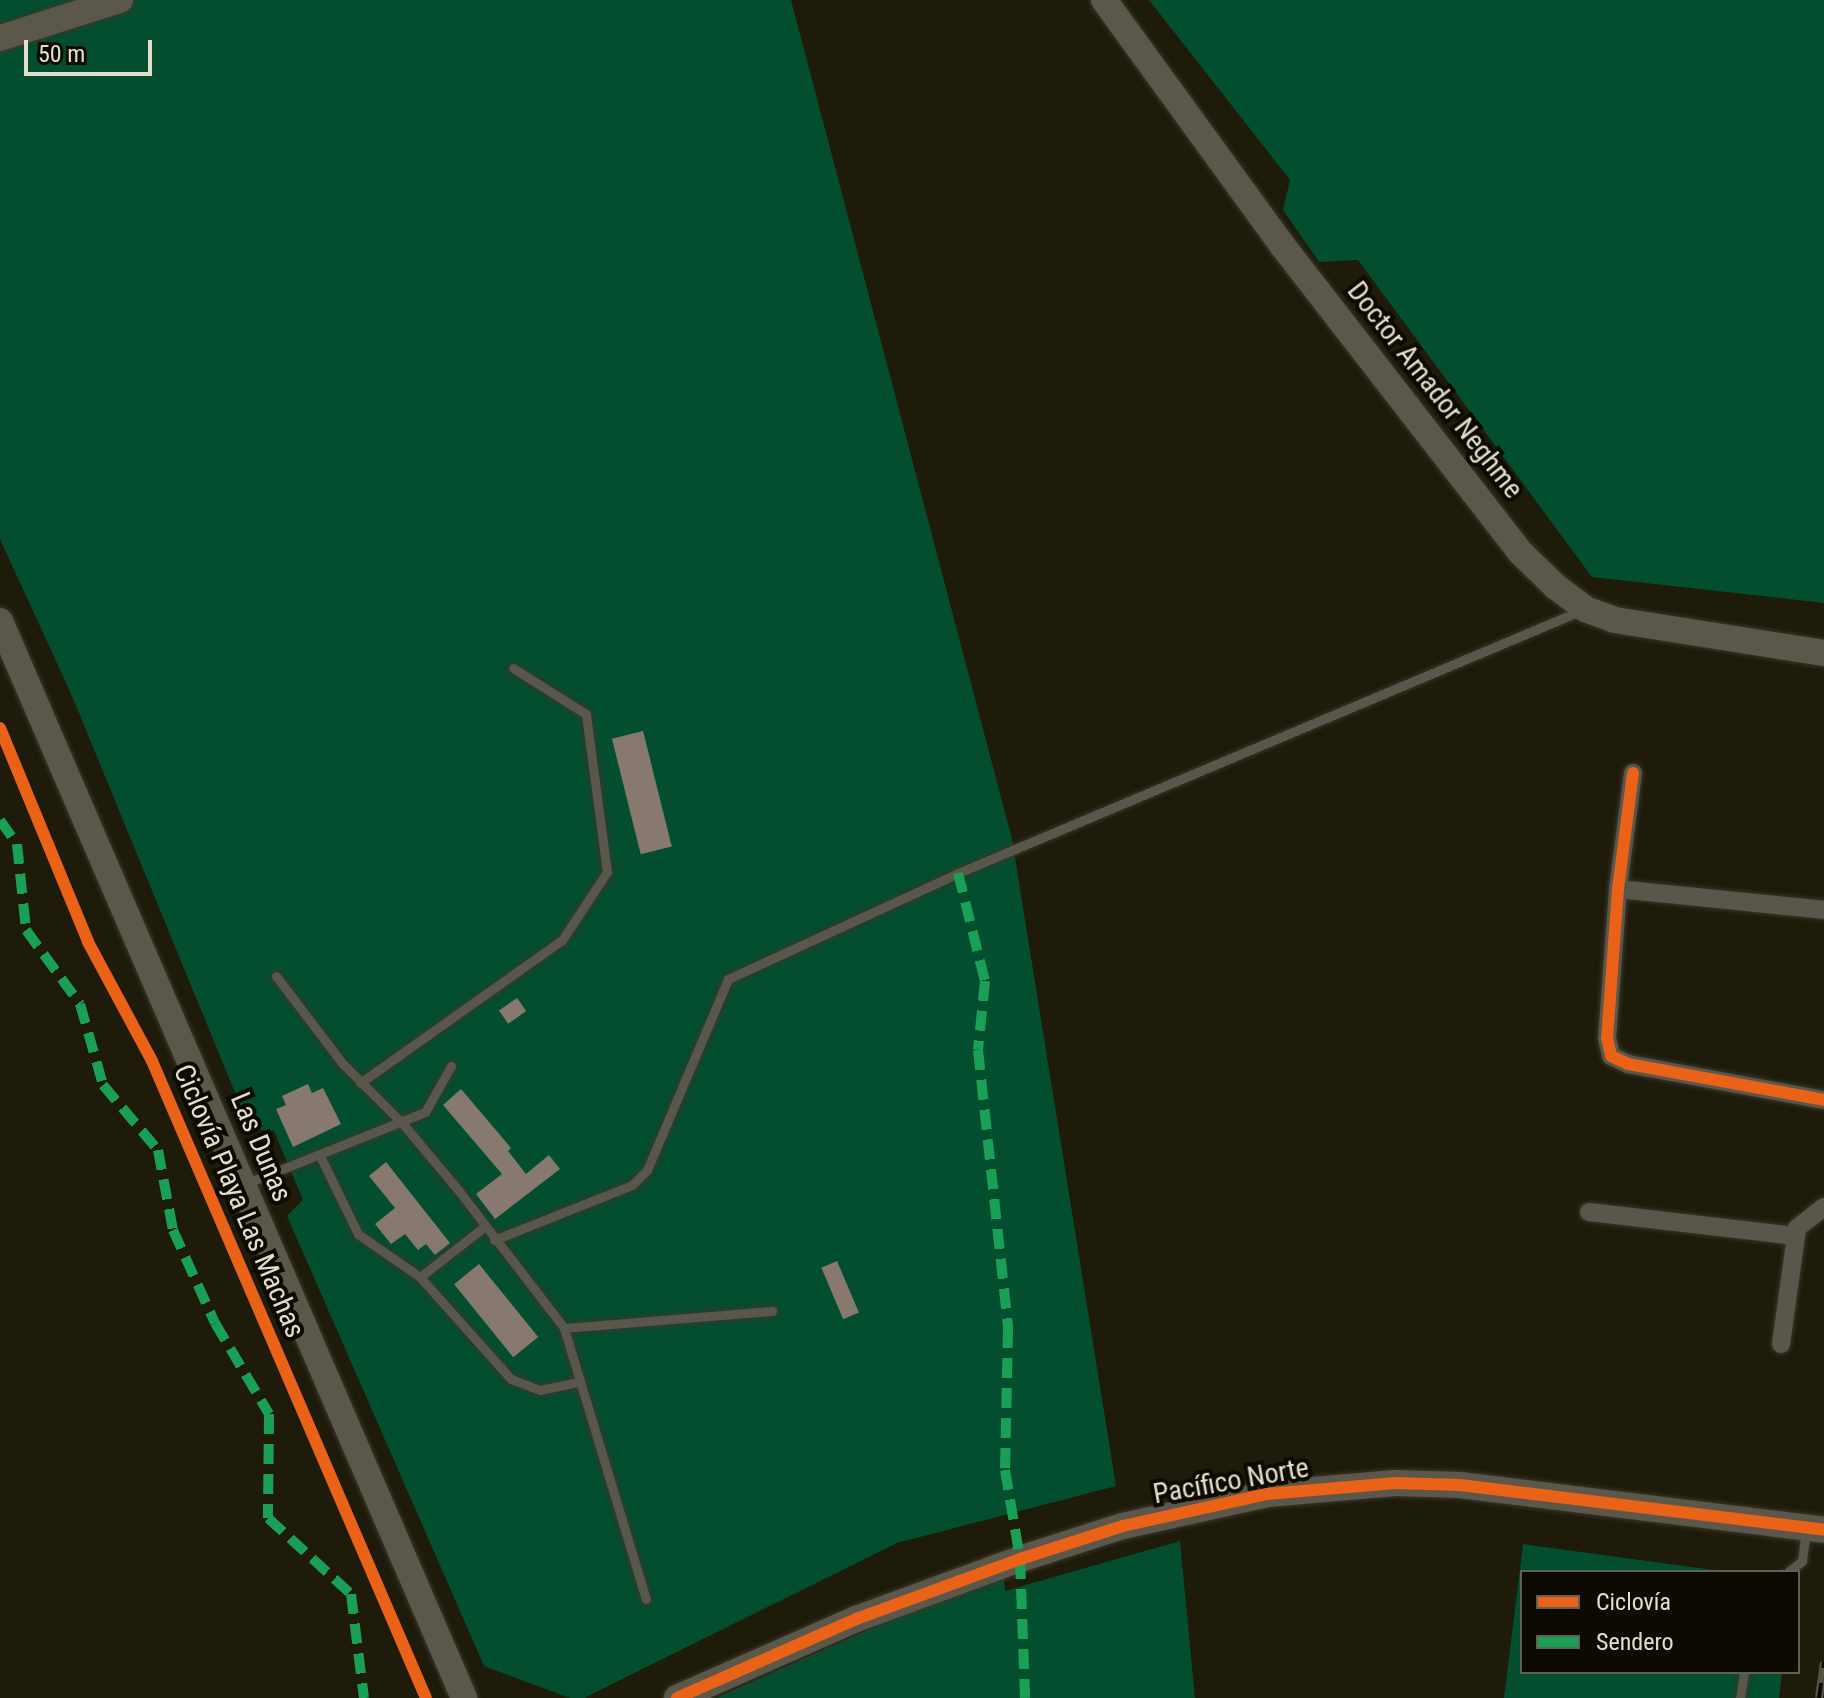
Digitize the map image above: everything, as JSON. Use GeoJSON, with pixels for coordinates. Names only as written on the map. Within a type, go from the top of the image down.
{"type":"FeatureCollection","features":[{"type":"Feature","properties":{"kind":"main road"},"geometry":{"type":"LineString","coordinates":[[0,38],[120,0]]}},
{"type":"Feature","properties":{"kind":"main road","name":"Doctor Amador Neghme"},"geometry":{"type":"LineString","coordinates":[[1104,0],[1282,245],[1520,552],[1585,609],[1641,625],[1824,653]]}},
{"type":"Feature","properties":{"kind":"main road","name":"Las Dunas"},"geometry":{"type":"LineString","coordinates":[[0,621],[464,1698]]}},
{"type":"Feature","properties":{"kind":"main road","name":"Pacífico Norte"},"geometry":{"type":"LineString","coordinates":[[677,1698],[856,1619],[1020,1559],[1123,1526],[1267,1494],[1396,1483],[1460,1485],[1815,1529]]}},
{"type":"Feature","properties":{"kind":"street"},"geometry":{"type":"LineString","coordinates":[[1633,773],[1618,889],[1607,1038],[1611,1056],[1628,1064],[1824,1100]]}},
{"type":"Feature","properties":{"kind":"street"},"geometry":{"type":"LineString","coordinates":[[1618,889],[1824,910]]}},
{"type":"Feature","properties":{"kind":"street"},"geometry":{"type":"LineString","coordinates":[[1781,1344],[1795,1236],[1806,1218],[1824,1207]]}},
{"type":"Feature","properties":{"kind":"street"},"geometry":{"type":"LineString","coordinates":[[1589,1212],[1795,1236]]}},
{"type":"Feature","properties":{"kind":"lane"},"geometry":{"type":"LineString","coordinates":[[494,1240],[632,1185],[647,1170],[728,979],[958,873],[1585,609]]}},
{"type":"Feature","properties":{"kind":"lane"},"geometry":{"type":"LineString","coordinates":[[360,1083],[562,940],[607,872],[586,714],[513,668]]}},
{"type":"Feature","properties":{"kind":"lane"},"geometry":{"type":"LineString","coordinates":[[276,976],[360,1083],[403,1124],[564,1328],[577,1382],[646,1599]]}},
{"type":"Feature","properties":{"kind":"lane"},"geometry":{"type":"LineString","coordinates":[[242,1185],[403,1124],[425,1112],[451,1066]]}},
{"type":"Feature","properties":{"kind":"lane"},"geometry":{"type":"LineString","coordinates":[[320,1156],[358,1234],[420,1277],[511,1379],[540,1390],[577,1382]]}},
{"type":"Feature","properties":{"kind":"lane"},"geometry":{"type":"LineString","coordinates":[[420,1277],[484,1227]]}},
{"type":"Feature","properties":{"kind":"lane"},"geometry":{"type":"LineString","coordinates":[[564,1328],[772,1311]]}},
{"type":"Feature","properties":{"kind":"lane"},"geometry":{"type":"LineString","coordinates":[[1791,1570],[1802,1561],[1815,1529]]}},
{"type":"Feature","properties":{"kind":"lane"},"geometry":{"type":"LineString","coordinates":[[1740,1698],[1744,1674]]}},
{"type":"Feature","properties":{"kind":"green space"},"geometry":{"type":"Polygon","coordinates":[[[0,0],[791,0],[1012,839],[1116,1486],[897,1543],[584,1698],[570,1698],[484,1666],[287,1216],[303,1200],[274,1131],[250,1129],[72,696],[0,539],[0,0]]]}},
{"type":"Feature","properties":{"kind":"green space"},"geometry":{"type":"Polygon","coordinates":[[[1149,0],[1824,0],[1824,603],[1592,577],[1358,260],[1319,262],[1283,210],[1290,180],[1149,0]]]}},
{"type":"Feature","properties":{"kind":"green space"},"geometry":{"type":"Polygon","coordinates":[[[1180,1541],[1195,1698],[716,1698],[992,1574],[1004,1579],[1005,1591],[1180,1541]]]}},
{"type":"Feature","properties":{"kind":"green space"},"geometry":{"type":"Polygon","coordinates":[[[1523,1544],[1713,1570],[1520,1570],[1520,1674],[1782,1674],[1779,1698],[1504,1698],[1523,1544]]]}},
{"type":"Feature","properties":{"kind":"building"},"geometry":{"type":"Polygon","coordinates":[[[643,731],[672,846],[641,854],[612,739],[643,731]]]}},
{"type":"Feature","properties":{"kind":"building"},"geometry":{"type":"Polygon","coordinates":[[[517,998],[526,1011],[508,1024],[499,1011],[517,998]]]}},
{"type":"Feature","properties":{"kind":"building"},"geometry":{"type":"Polygon","coordinates":[[[308,1084],[312,1093],[323,1088],[341,1124],[293,1147],[276,1109],[286,1105],[282,1096],[308,1084]]]}},
{"type":"Feature","properties":{"kind":"building"},"geometry":{"type":"Polygon","coordinates":[[[461,1089],[511,1148],[508,1151],[526,1174],[549,1155],[560,1169],[495,1219],[476,1194],[502,1174],[443,1105],[461,1089]]]}},
{"type":"Feature","properties":{"kind":"building"},"geometry":{"type":"Polygon","coordinates":[[[386,1162],[450,1243],[435,1255],[426,1244],[418,1250],[405,1234],[391,1244],[375,1224],[395,1208],[369,1176],[386,1162]]]}},
{"type":"Feature","properties":{"kind":"building"},"geometry":{"type":"Polygon","coordinates":[[[837,1261],[859,1313],[843,1319],[821,1268],[837,1261]]]}},
{"type":"Feature","properties":{"kind":"building"},"geometry":{"type":"Polygon","coordinates":[[[479,1264],[538,1337],[513,1357],[454,1284],[479,1264]]]}},
{"type":"Feature","properties":{"kind":"railway"},"geometry":{"type":"LineString","coordinates":[[1819,1698],[1824,1662]]}},
{"type":"Feature","properties":{"kind":"marked path"},"geometry":{"type":"LineString","coordinates":[[0,820],[17,844],[26,930],[80,1004],[103,1085],[158,1150],[173,1230],[215,1323],[269,1414],[268,1518],[351,1594],[364,1698]]}},
{"type":"Feature","properties":{"kind":"marked path"},"geometry":{"type":"LineString","coordinates":[[958,873],[985,981],[978,1050],[1008,1328],[1005,1470],[1020,1559],[1025,1698]]}},
{"type":"Feature","properties":{"kind":"cycle path","name":"Ciclovía Playa Las Machas"},"geometry":{"type":"LineString","coordinates":[[0,728],[88,942],[152,1061],[426,1698]]}},
{"type":"Feature","properties":{"kind":"cycle path"},"geometry":{"type":"LineString","coordinates":[[1633,773],[1618,889],[1607,1038],[1611,1056],[1628,1064],[1824,1100]]}},
{"type":"Feature","properties":{"kind":"cycle path"},"geometry":{"type":"LineString","coordinates":[[677,1698],[856,1619],[1020,1559],[1123,1526],[1267,1494],[1396,1483],[1460,1485],[1824,1530]]}}]}
